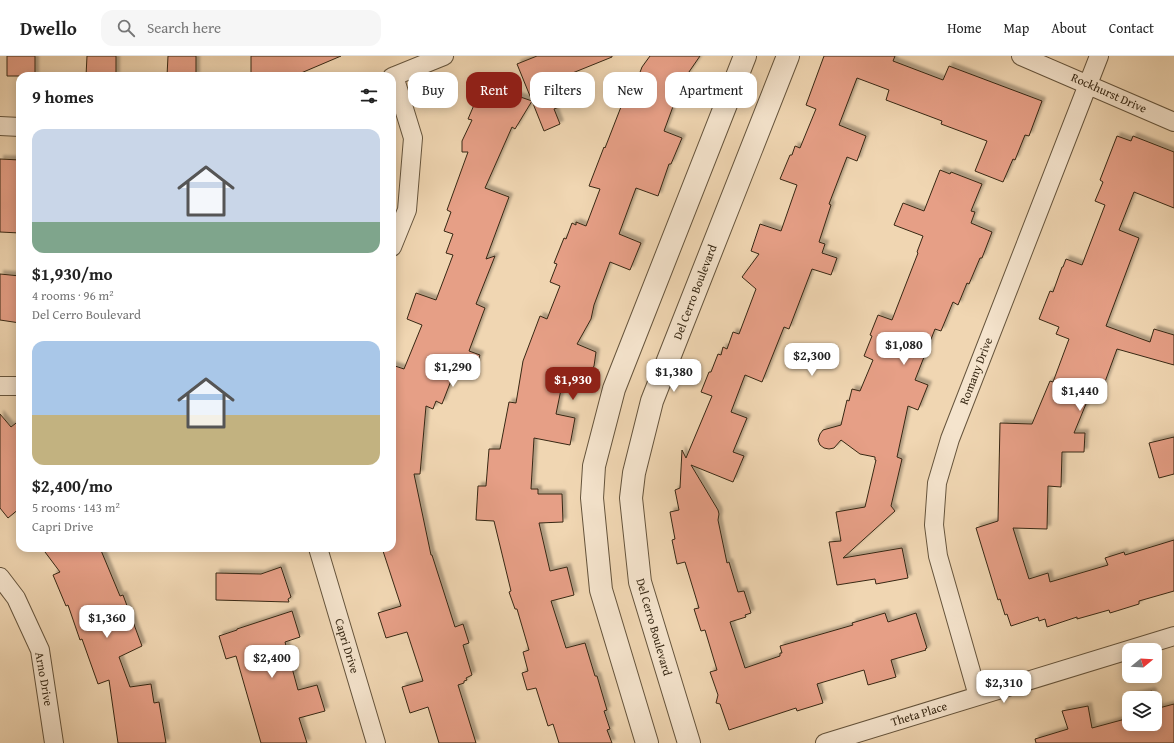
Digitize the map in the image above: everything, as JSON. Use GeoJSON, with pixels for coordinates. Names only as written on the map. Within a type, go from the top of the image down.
{"type":"FeatureCollection","features":[{"type":"Feature","properties":{"kind":"street"},"geometry":{"type":"LineString","coordinates":[[396,76],[444,56]]}},
{"type":"Feature","properties":{"kind":"street"},"geometry":{"type":"LineString","coordinates":[[648,743],[601,590],[592,498],[594,466],[614,389],[745,56]]}},
{"type":"Feature","properties":{"kind":"street","name":"Del Cerro Boulevard"},"geometry":{"type":"LineString","coordinates":[[689,743],[640,582],[631,498],[634,473],[652,401],[788,56]]}},
{"type":"Feature","properties":{"kind":"street","name":"Rockhurst Drive"},"geometry":{"type":"LineString","coordinates":[[1021,56],[1174,122]]}},
{"type":"Feature","properties":{"kind":"street","name":"Romany Drive"},"geometry":{"type":"LineString","coordinates":[[978,696],[938,556],[934,525],[937,483],[950,439],[1099,56]]}},
{"type":"Feature","properties":{"kind":"street"},"geometry":{"type":"LineString","coordinates":[[396,86],[413,138],[407,210],[396,237]]}},
{"type":"Feature","properties":{"kind":"street"},"geometry":{"type":"LineString","coordinates":[[0,126],[16,127]]}},
{"type":"Feature","properties":{"kind":"street"},"geometry":{"type":"LineString","coordinates":[[0,386],[16,386]]}},
{"type":"Feature","properties":{"kind":"street","name":"Capri Drive"},"geometry":{"type":"LineString","coordinates":[[319,552],[376,743]]}},
{"type":"Feature","properties":{"kind":"street","name":"Arno Drive"},"geometry":{"type":"LineString","coordinates":[[0,577],[16,598],[40,650],[54,743]]}},
{"type":"Feature","properties":{"kind":"street","name":"Theta Place"},"geometry":{"type":"LineString","coordinates":[[825,743],[1174,636]]}},
{"type":"Feature","properties":{"kind":"building"},"geometry":{"type":"Polygon","coordinates":[[[7,56],[35,56],[35,72],[16,72],[16,76],[7,76],[7,56]]]}},
{"type":"Feature","properties":{"kind":"building"},"geometry":{"type":"Polygon","coordinates":[[[87,56],[116,56],[116,72],[86,72],[87,56]]]}},
{"type":"Feature","properties":{"kind":"building"},"geometry":{"type":"Polygon","coordinates":[[[168,56],[196,56],[196,72],[167,72],[168,56]]]}},
{"type":"Feature","properties":{"kind":"building"},"geometry":{"type":"Polygon","coordinates":[[[251,56],[341,56],[303,72],[251,72],[251,56]]]}},
{"type":"Feature","properties":{"kind":"building"},"geometry":{"type":"Polygon","coordinates":[[[537,56],[612,56],[575,72],[530,72],[530,96],[522,76],[522,72],[520,72],[517,64],[537,56]]]}},
{"type":"Feature","properties":{"kind":"building"},"geometry":{"type":"Polygon","coordinates":[[[650,56],[700,56],[689,72],[665,72],[665,108],[672,108],[664,131],[682,138],[671,164],[669,164],[658,196],[636,188],[619,234],[641,243],[630,270],[610,262],[594,305],[591,319],[577,344],[596,352],[594,366],[587,378],[565,370],[556,414],[575,418],[570,445],[534,438],[531,489],[538,489],[538,494],[562,494],[563,522],[539,523],[550,571],[567,567],[574,595],[551,601],[566,648],[585,643],[607,710],[604,711],[610,729],[607,730],[612,743],[559,743],[553,724],[548,726],[536,688],[527,690],[522,673],[528,671],[523,652],[529,650],[517,609],[515,609],[509,592],[511,591],[494,521],[476,520],[478,486],[486,486],[489,449],[500,449],[509,402],[516,403],[523,361],[540,316],[547,319],[560,286],[550,282],[557,264],[554,263],[564,238],[566,239],[572,223],[576,225],[576,222],[586,226],[600,189],[589,186],[621,108],[657,108],[657,72],[640,72],[650,56]]]}},
{"type":"Feature","properties":{"kind":"building"},"geometry":{"type":"Polygon","coordinates":[[[824,56],[895,56],[893,61],[943,80],[949,66],[1042,101],[1029,136],[1025,135],[1015,160],[1013,159],[1003,182],[975,171],[987,141],[941,124],[942,121],[886,100],[889,90],[857,78],[839,125],[866,136],[857,161],[847,157],[829,204],[831,205],[819,242],[825,244],[822,253],[837,258],[831,275],[812,269],[789,329],[784,327],[762,382],[745,375],[731,412],[747,418],[733,452],[744,456],[733,482],[691,465],[718,510],[718,520],[727,563],[729,562],[738,592],[744,591],[751,613],[745,615],[746,617],[730,622],[745,668],[780,656],[780,653],[782,653],[780,646],[853,625],[852,623],[885,613],[888,622],[916,613],[927,648],[925,649],[926,650],[891,660],[896,677],[868,685],[864,670],[817,684],[823,703],[797,711],[796,708],[729,730],[720,704],[716,703],[718,695],[710,672],[717,670],[705,630],[701,631],[694,609],[699,608],[685,562],[677,564],[672,540],[675,539],[670,512],[679,510],[675,490],[680,488],[682,450],[686,458],[712,396],[701,392],[718,354],[721,355],[723,347],[727,349],[733,332],[739,334],[756,289],[742,277],[759,254],[751,251],[760,224],[781,231],[797,185],[780,179],[795,146],[800,148],[816,109],[806,105],[824,56]]]}},
{"type":"Feature","properties":{"kind":"building"},"geometry":{"type":"Polygon","coordinates":[[[522,98],[530,100],[530,104],[515,129],[512,127],[485,188],[509,197],[486,259],[495,256],[476,304],[485,308],[469,351],[480,355],[471,379],[454,373],[442,404],[436,401],[433,409],[426,406],[420,474],[414,474],[431,555],[455,627],[463,624],[469,643],[463,645],[472,675],[466,678],[467,680],[464,681],[464,683],[458,685],[476,743],[439,743],[428,707],[410,713],[402,687],[423,681],[407,632],[386,638],[378,613],[401,606],[383,552],[396,552],[396,366],[404,369],[422,325],[407,319],[416,293],[436,300],[453,255],[446,253],[453,234],[444,231],[451,212],[447,210],[468,152],[462,152],[462,141],[472,120],[468,119],[473,108],[522,108],[522,98]]]}},
{"type":"Feature","properties":{"kind":"building"},"geometry":{"type":"Polygon","coordinates":[[[535,108],[556,108],[554,109],[560,124],[544,131],[535,108]]]}},
{"type":"Feature","properties":{"kind":"building"},"geometry":{"type":"Polygon","coordinates":[[[1117,136],[1131,141],[1133,136],[1174,152],[1174,208],[1134,192],[1119,230],[1139,238],[1106,326],[1150,342],[1154,329],[1174,335],[1174,365],[1117,349],[1102,390],[1093,387],[1074,433],[1085,433],[1084,452],[1062,452],[1061,487],[1048,486],[1047,529],[1013,528],[1029,579],[1048,573],[1050,582],[1108,565],[1105,558],[1124,552],[1125,555],[1174,540],[1174,591],[1139,601],[1139,604],[1110,613],[1109,610],[1077,619],[1077,617],[1047,627],[1045,619],[1039,621],[1038,617],[1011,626],[1007,614],[1005,615],[1000,599],[998,600],[976,528],[998,521],[1000,423],[1032,424],[1050,381],[1053,382],[1069,339],[1056,334],[1059,327],[1039,319],[1050,291],[1053,292],[1066,259],[1082,265],[1105,205],[1095,201],[1103,182],[1100,180],[1117,136]]]}},
{"type":"Feature","properties":{"kind":"building"},"geometry":{"type":"Polygon","coordinates":[[[0,159],[16,160],[16,233],[0,232],[0,159]]]}},
{"type":"Feature","properties":{"kind":"building"},"geometry":{"type":"Polygon","coordinates":[[[940,170],[950,174],[951,172],[982,184],[971,211],[975,212],[971,223],[992,232],[982,258],[980,258],[969,284],[967,283],[958,305],[953,302],[941,331],[935,329],[915,380],[928,385],[918,410],[908,406],[897,457],[902,459],[891,506],[895,511],[843,558],[902,548],[908,578],[876,584],[875,579],[837,585],[829,542],[841,541],[836,512],[865,507],[876,460],[875,457],[860,454],[841,440],[834,448],[829,449],[820,445],[818,440],[823,430],[841,425],[847,400],[849,401],[852,389],[860,391],[873,360],[864,356],[878,315],[892,320],[918,253],[917,252],[923,236],[894,225],[903,203],[924,211],[940,170]]]}},
{"type":"Feature","properties":{"kind":"building"},"geometry":{"type":"Polygon","coordinates":[[[0,274],[16,276],[16,322],[0,320],[0,274]]]}},
{"type":"Feature","properties":{"kind":"building"},"geometry":{"type":"Polygon","coordinates":[[[0,414],[11,427],[16,423],[16,511],[8,518],[0,508],[0,414]]]}},
{"type":"Feature","properties":{"kind":"building"},"geometry":{"type":"Polygon","coordinates":[[[1174,437],[1174,474],[1159,478],[1149,443],[1174,437]]]}},
{"type":"Feature","properties":{"kind":"building"},"geometry":{"type":"Polygon","coordinates":[[[45,552],[102,552],[120,596],[123,595],[142,646],[119,657],[130,687],[151,684],[154,703],[159,702],[166,743],[118,743],[109,680],[98,684],[82,639],[80,640],[68,605],[66,606],[53,575],[60,572],[45,552]]]}},
{"type":"Feature","properties":{"kind":"building"},"geometry":{"type":"Polygon","coordinates":[[[281,567],[291,597],[288,599],[289,602],[216,600],[216,573],[261,574],[281,567]]]}},
{"type":"Feature","properties":{"kind":"building"},"geometry":{"type":"Polygon","coordinates":[[[292,611],[300,637],[285,642],[298,690],[317,685],[325,711],[299,718],[307,743],[261,743],[236,656],[226,659],[219,636],[292,611]]]}},
{"type":"Feature","properties":{"kind":"building"},"geometry":{"type":"Polygon","coordinates":[[[1174,704],[1174,743],[1036,743],[1035,739],[1068,729],[1062,711],[1088,706],[1092,728],[1122,720],[1122,731],[1162,731],[1162,707],[1174,704]]]}}]}
